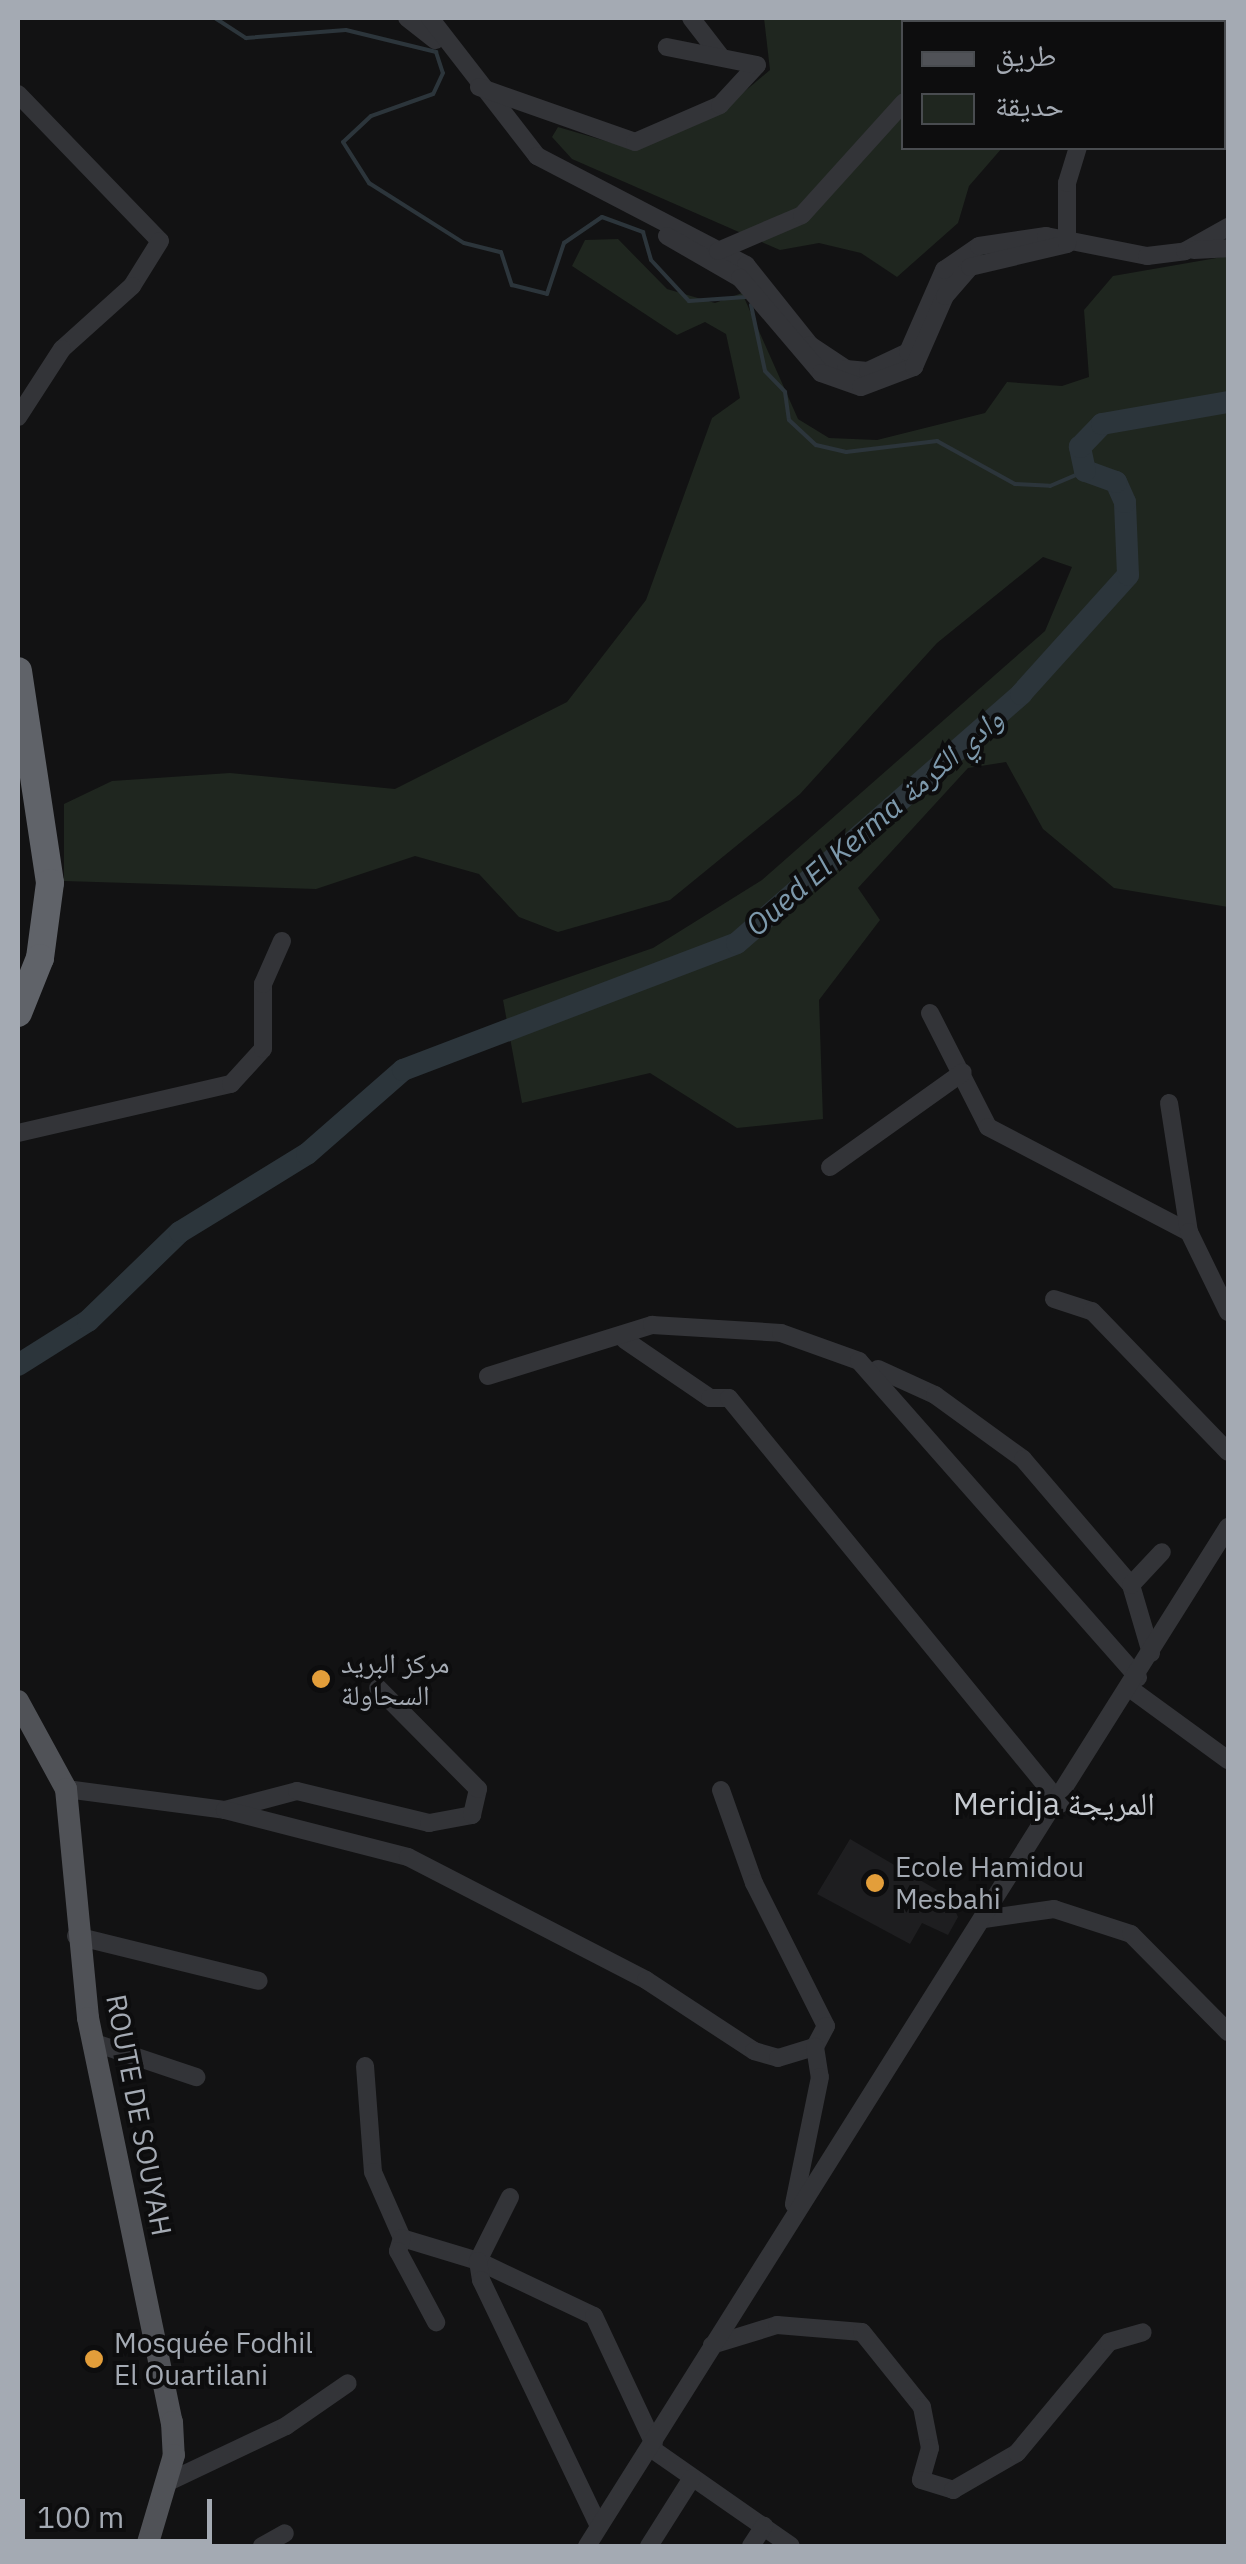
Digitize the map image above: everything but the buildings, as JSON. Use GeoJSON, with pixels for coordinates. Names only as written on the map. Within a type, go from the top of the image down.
{"type":"FeatureCollection","features":[{"type":"Feature","properties":{"kind":"highway"},"geometry":{"type":"LineString","coordinates":[[18,671],[50,884],[40,958],[18,1013]]}},
{"type":"Feature","properties":{"kind":"highway"},"geometry":{"type":"LineString","coordinates":[[18,772],[34,858],[18,968]]}},
{"type":"Feature","properties":{"kind":"main road","name":"ROUTE DE SOUYAH"},"geometry":{"type":"LineString","coordinates":[[18,1701],[66,1789],[76,1936],[172,2422],[168,2482],[147,2546]]}},
{"type":"Feature","properties":{"kind":"street"},"geometry":{"type":"LineString","coordinates":[[407,18],[434,38],[526,159],[758,275],[826,360],[868,371],[908,352],[933,288],[960,255],[998,241],[1067,244],[1148,256],[1228,248]]}},
{"type":"Feature","properties":{"kind":"street"},"geometry":{"type":"LineString","coordinates":[[430,18],[477,86],[555,170],[712,254]]}},
{"type":"Feature","properties":{"kind":"street"},"geometry":{"type":"LineString","coordinates":[[691,18],[722,57]]}},
{"type":"Feature","properties":{"kind":"street"},"geometry":{"type":"LineString","coordinates":[[477,86],[635,142],[720,105],[756,65],[667,48]]}},
{"type":"Feature","properties":{"kind":"street"},"geometry":{"type":"LineString","coordinates":[[18,94],[160,241],[132,286],[62,349],[18,417]]}},
{"type":"Feature","properties":{"kind":"street"},"geometry":{"type":"LineString","coordinates":[[712,254],[802,215],[901,105]]}},
{"type":"Feature","properties":{"kind":"street"},"geometry":{"type":"LineString","coordinates":[[1067,244],[1067,182],[1077,150]]}},
{"type":"Feature","properties":{"kind":"street"},"geometry":{"type":"LineString","coordinates":[[1185,250],[1228,227]]}},
{"type":"Feature","properties":{"kind":"street"},"geometry":{"type":"LineString","coordinates":[[18,1133],[232,1084],[263,1049],[263,984],[282,940]]}},
{"type":"Feature","properties":{"kind":"street"},"geometry":{"type":"LineString","coordinates":[[930,1013],[988,1127],[1013,1146],[1100,1180],[1189,1232]]}},
{"type":"Feature","properties":{"kind":"street"},"geometry":{"type":"LineString","coordinates":[[830,1167],[963,1072]]}},
{"type":"Feature","properties":{"kind":"street"},"geometry":{"type":"LineString","coordinates":[[1169,1103],[1189,1232],[1228,1312]]}},
{"type":"Feature","properties":{"kind":"street"},"geometry":{"type":"LineString","coordinates":[[1054,1299],[1092,1311],[1228,1452]]}},
{"type":"Feature","properties":{"kind":"street"},"geometry":{"type":"LineString","coordinates":[[488,1376],[624,1340],[652,1325],[781,1333],[859,1361],[935,1395],[1024,1458],[1131,1585],[1151,1653]]}},
{"type":"Feature","properties":{"kind":"street"},"geometry":{"type":"LineString","coordinates":[[624,1340],[710,1398],[729,1398],[1061,1804]]}},
{"type":"Feature","properties":{"kind":"street"},"geometry":{"type":"LineString","coordinates":[[859,1361],[1135,1684],[1228,1760]]}},
{"type":"Feature","properties":{"kind":"street"},"geometry":{"type":"LineString","coordinates":[[586,2546],[653,2447],[792,2212],[1061,1804],[1151,1653],[1225,1541]]}},
{"type":"Feature","properties":{"kind":"street"},"geometry":{"type":"LineString","coordinates":[[1131,1585],[1162,1552]]}},
{"type":"Feature","properties":{"kind":"street"},"geometry":{"type":"LineString","coordinates":[[225,1810],[297,1792],[429,1823],[472,1816],[478,1789],[378,1688]]}},
{"type":"Feature","properties":{"kind":"street"},"geometry":{"type":"LineString","coordinates":[[66,1789],[225,1810],[408,1857],[646,1980],[754,2051],[778,2058],[815,2048]]}},
{"type":"Feature","properties":{"kind":"street"},"geometry":{"type":"LineString","coordinates":[[721,1790],[754,1883],[826,2026],[815,2048],[820,2077],[792,2212]]}},
{"type":"Feature","properties":{"kind":"street"},"geometry":{"type":"LineString","coordinates":[[984,1919],[1054,1909],[1131,1934],[1228,2032]]}},
{"type":"Feature","properties":{"kind":"street"},"geometry":{"type":"LineString","coordinates":[[76,1936],[259,1980]]}},
{"type":"Feature","properties":{"kind":"street"},"geometry":{"type":"LineString","coordinates":[[95,2043],[196,2077]]}},
{"type":"Feature","properties":{"kind":"street"},"geometry":{"type":"LineString","coordinates":[[364,2066],[373,2172],[402,2238],[398,2251],[436,2322]]}},
{"type":"Feature","properties":{"kind":"street"},"geometry":{"type":"LineString","coordinates":[[510,2197],[478,2260],[512,2352],[599,2526]]}},
{"type":"Feature","properties":{"kind":"street"},"geometry":{"type":"LineString","coordinates":[[402,2238],[478,2260],[594,2316],[653,2447],[790,2546]]}},
{"type":"Feature","properties":{"kind":"street"},"geometry":{"type":"LineString","coordinates":[[712,2345],[777,2325],[862,2332],[922,2407],[930,2448],[921,2480],[952,2490],[1017,2453],[1109,2342],[1143,2332]]}},
{"type":"Feature","properties":{"kind":"street"},"geometry":{"type":"LineString","coordinates":[[168,2482],[286,2426],[348,2383]]}},
{"type":"Feature","properties":{"kind":"street"},"geometry":{"type":"LineString","coordinates":[[649,2546],[692,2478]]}},
{"type":"Feature","properties":{"kind":"street"},"geometry":{"type":"LineString","coordinates":[[751,2546],[764,2526]]}},
{"type":"Feature","properties":{"kind":"street"},"geometry":{"type":"LineString","coordinates":[[262,2546],[285,2533]]}},
{"type":"Feature","properties":{"kind":"shaded area","name":"Ecole Hamidou Mesbahi"},"geometry":{"type":"Polygon","coordinates":[[[850,1839],[949,1897],[958,1917],[948,1935],[922,1923],[910,1944],[817,1894],[850,1839]]]}},
{"type":"Feature","properties":{"kind":"green space"},"geometry":{"type":"Polygon","coordinates":[[[764,18],[1132,18],[901,20],[901,150],[1000,150],[969,186],[958,223],[897,277],[861,253],[819,243],[780,250],[572,159],[552,137],[558,127],[633,149],[719,113],[770,70],[764,18]]]}},
{"type":"Feature","properties":{"kind":"green space"},"geometry":{"type":"Polygon","coordinates":[[[618,239],[667,289],[715,303],[742,293],[798,419],[829,438],[877,440],[985,413],[1007,382],[1062,386],[1089,377],[1084,310],[1113,276],[1228,256],[1228,907],[1114,888],[1043,829],[1006,762],[968,768],[858,888],[880,920],[819,1000],[823,1119],[737,1128],[650,1073],[522,1103],[503,1000],[653,948],[762,880],[1045,631],[1072,567],[1043,557],[937,643],[800,794],[670,900],[558,932],[519,917],[479,874],[415,856],[316,889],[64,881],[64,804],[112,781],[230,773],[395,789],[567,702],[646,600],[712,418],[740,398],[726,334],[705,322],[677,335],[572,266],[585,240],[618,239]]]}},
{"type":"Feature","properties":{"kind":"waterway"},"geometry":{"type":"LineString","coordinates":[[215,18],[246,38],[346,30],[436,52],[443,73],[433,94],[371,116],[343,142],[369,183],[464,243],[501,252],[512,285],[547,294],[564,243],[602,217],[643,232],[651,260],[689,301],[746,297]]}},
{"type":"Feature","properties":{"kind":"waterway"},"geometry":{"type":"LineString","coordinates":[[751,305],[765,371],[785,392],[789,420],[816,445],[846,452],[937,441],[1015,484],[1050,486],[1085,471]]}},
{"type":"Feature","properties":{"kind":"waterway","name":"Oued El Kerma وادي الكرمة"},"geometry":{"type":"LineString","coordinates":[[18,1365],[88,1321],[180,1232],[307,1154],[403,1070],[737,943],[1021,694],[1128,575],[1125,502],[1116,482],[1085,471],[1080,447],[1102,424],[1228,402]]}},
{"type":"Feature","properties":{"kind":"waterway","name":"Oued El Kerma وادي الكرمة"},"geometry":{"type":"LineString","coordinates":[[18,1360],[24,1361]]}},
{"type":"Feature","properties":{"kind":"place","name":"مركز البريد السحاولة"},"geometry":{"type":"Point","coordinates":[321,1679]}},
{"type":"Feature","properties":{"kind":"place","name":"Ecole Hamidou Mesbahi"},"geometry":{"type":"Point","coordinates":[875,1883]}},
{"type":"Feature","properties":{"kind":"place","name":"Mosquée Fodhil El Ouartilani"},"geometry":{"type":"Point","coordinates":[94,2359]}},
{"type":"Feature","properties":{"kind":"district","name":"Meridja المريجة"},"geometry":{"type":"Point","coordinates":[1054,1803]}}]}
